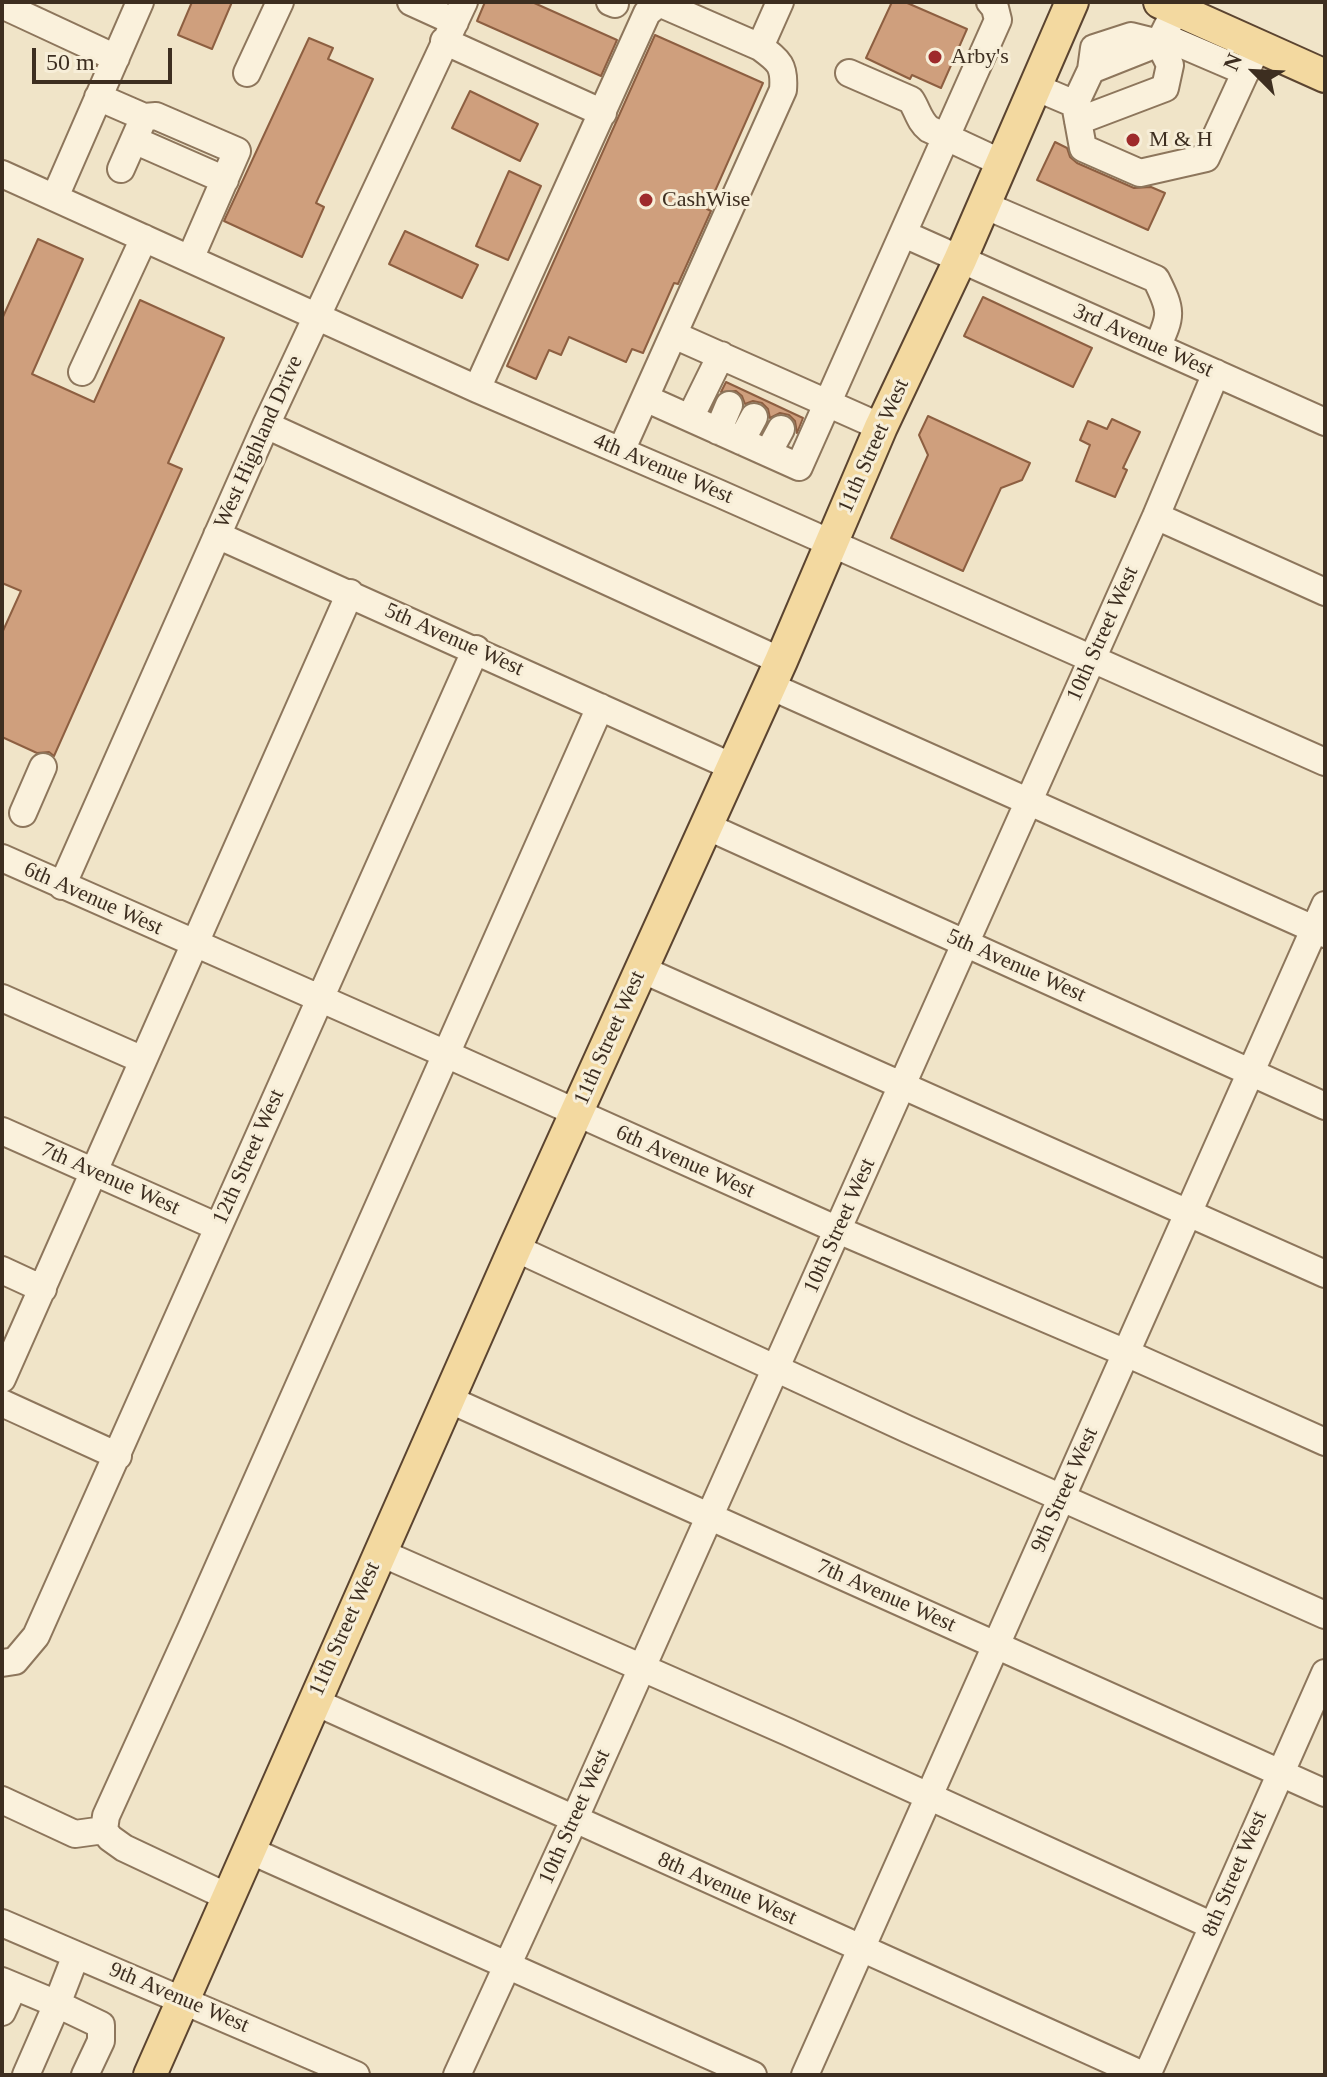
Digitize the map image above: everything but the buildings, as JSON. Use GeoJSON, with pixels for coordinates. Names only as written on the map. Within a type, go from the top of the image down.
{"type":"FeatureCollection","features":[{"type":"Feature","properties":{"kind":"main road","name":"11th Street West"},"geometry":{"type":"LineString","coordinates":[[150,2075],[379,1552],[776,673],[881,427],[960,260],[1072,2]]}},
{"type":"Feature","properties":{"kind":"main road"},"geometry":{"type":"LineString","coordinates":[[1164,23],[1252,58],[1325,76]]}},
{"type":"Feature","properties":{"kind":"street"},"geometry":{"type":"LineString","coordinates":[[55,197],[140,2]]}},
{"type":"Feature","properties":{"kind":"street"},"geometry":{"type":"LineString","coordinates":[[247,73],[280,2]]}},
{"type":"Feature","properties":{"kind":"street"},"geometry":{"type":"LineString","coordinates":[[411,2],[454,22],[603,113]]}},
{"type":"Feature","properties":{"kind":"street"},"geometry":{"type":"LineString","coordinates":[[477,389],[647,13],[659,2],[760,47],[779,61],[784,75],[783,90],[621,451]]}},
{"type":"Feature","properties":{"kind":"street"},"geometry":{"type":"LineString","coordinates":[[760,47],[780,2]]}},
{"type":"Feature","properties":{"kind":"street"},"geometry":{"type":"LineString","coordinates":[[2,5],[116,58]]}},
{"type":"Feature","properties":{"kind":"street"},"geometry":{"type":"LineString","coordinates":[[645,398],[799,467],[998,20],[993,5]]}},
{"type":"Feature","properties":{"kind":"street","name":"West Highland Drive"},"geometry":{"type":"LineString","coordinates":[[62,886],[266,425],[454,22]]}},
{"type":"Feature","properties":{"kind":"street"},"geometry":{"type":"LineString","coordinates":[[1035,87],[1076,112],[1165,88],[1170,65],[1164,23],[1094,48],[1091,70],[1076,112],[1083,148],[1140,173],[1206,158],[1252,58]]}},
{"type":"Feature","properties":{"kind":"street"},"geometry":{"type":"LineString","coordinates":[[849,73],[911,100],[921,122],[946,138],[1002,163]]}},
{"type":"Feature","properties":{"kind":"street"},"geometry":{"type":"LineString","coordinates":[[98,97],[133,141],[225,180]]}},
{"type":"Feature","properties":{"kind":"street"},"geometry":{"type":"LineString","coordinates":[[133,141],[156,116],[237,151],[190,259]]}},
{"type":"Feature","properties":{"kind":"street","name":"4th Avenue West"},"geometry":{"type":"LineString","coordinates":[[2,174],[477,389],[1325,762]]}},
{"type":"Feature","properties":{"kind":"street"},"geometry":{"type":"LineString","coordinates":[[984,205],[1156,279],[1169,304],[1167,324],[1157,347]]}},
{"type":"Feature","properties":{"kind":"street","name":"3rd Avenue West"},"geometry":{"type":"LineString","coordinates":[[904,234],[1325,422]]}},
{"type":"Feature","properties":{"kind":"street"},"geometry":{"type":"LineString","coordinates":[[82,372],[144,238]]}},
{"type":"Feature","properties":{"kind":"street"},"geometry":{"type":"LineString","coordinates":[[674,335],[721,355],[739,387],[764,399],[790,410],[828,403],[881,427]]}},
{"type":"Feature","properties":{"kind":"street"},"geometry":{"type":"LineString","coordinates":[[690,418],[721,355]]}},
{"type":"Feature","properties":{"kind":"street","name":"10th Street West"},"geometry":{"type":"LineString","coordinates":[[457,2075],[902,1087],[1156,516],[1216,373]]}},
{"type":"Feature","properties":{"kind":"street"},"geometry":{"type":"LineString","coordinates":[[729,436],[739,387]]}},
{"type":"Feature","properties":{"kind":"street"},"geometry":{"type":"LineString","coordinates":[[729,436],[764,399]]}},
{"type":"Feature","properties":{"kind":"street"},"geometry":{"type":"LineString","coordinates":[[768,453],[790,410]]}},
{"type":"Feature","properties":{"kind":"street"},"geometry":{"type":"LineString","coordinates":[[266,425],[776,673],[1028,802],[1321,923]]}},
{"type":"Feature","properties":{"kind":"street"},"geometry":{"type":"LineString","coordinates":[[1156,516],[1325,592]]}},
{"type":"Feature","properties":{"kind":"street","name":"5th Avenue West"},"geometry":{"type":"LineString","coordinates":[[217,535],[733,767]]}},
{"type":"Feature","properties":{"kind":"street"},"geometry":{"type":"LineString","coordinates":[[2,1379],[350,593]]}},
{"type":"Feature","properties":{"kind":"street","name":"12th Street West"},"geometry":{"type":"LineString","coordinates":[[9,1662],[36,1636],[476,649]]}},
{"type":"Feature","properties":{"kind":"street"},"geometry":{"type":"LineString","coordinates":[[228,1897],[124,1848],[104,1830],[106,1816],[600,707]]}},
{"type":"Feature","properties":{"kind":"street"},"geometry":{"type":"LineString","coordinates":[[23,813],[43,767]]}},
{"type":"Feature","properties":{"kind":"street","name":"5th Avenue West"},"geometry":{"type":"LineString","coordinates":[[706,826],[1325,1106]]}},
{"type":"Feature","properties":{"kind":"street","name":"6th Avenue West"},"geometry":{"type":"LineString","coordinates":[[2,858],[838,1230],[1325,1442]]}},
{"type":"Feature","properties":{"kind":"street","name":"9th Street West"},"geometry":{"type":"LineString","coordinates":[[805,2075],[1251,1072],[1321,923]]}},
{"type":"Feature","properties":{"kind":"street"},"geometry":{"type":"LineString","coordinates":[[641,969],[1325,1274]]}},
{"type":"Feature","properties":{"kind":"street"},"geometry":{"type":"LineString","coordinates":[[2,998],[143,1060]]}},
{"type":"Feature","properties":{"kind":"street","name":"7th Avenue West"},"geometry":{"type":"LineString","coordinates":[[2,1131],[218,1227]]}},
{"type":"Feature","properties":{"kind":"street"},"geometry":{"type":"LineString","coordinates":[[515,1248],[776,1369],[1325,1615]]}},
{"type":"Feature","properties":{"kind":"street"},"geometry":{"type":"LineString","coordinates":[[2,1270],[43,1289]]}},
{"type":"Feature","properties":{"kind":"street","name":"7th Avenue West"},"geometry":{"type":"LineString","coordinates":[[448,1399],[1325,1793]]}},
{"type":"Feature","properties":{"kind":"street"},"geometry":{"type":"LineString","coordinates":[[2,1403],[118,1456]]}},
{"type":"Feature","properties":{"kind":"street"},"geometry":{"type":"LineString","coordinates":[[379,1552],[929,1796],[1213,1926]]}},
{"type":"Feature","properties":{"kind":"street","name":"8th Street West"},"geometry":{"type":"LineString","coordinates":[[1145,2075],[1325,1673]]}},
{"type":"Feature","properties":{"kind":"street","name":"8th Avenue West"},"geometry":{"type":"LineString","coordinates":[[313,1701],[1145,2075]]}},
{"type":"Feature","properties":{"kind":"street"},"geometry":{"type":"LineString","coordinates":[[2,1800],[75,1834],[104,1830]]}},
{"type":"Feature","properties":{"kind":"street"},"geometry":{"type":"LineString","coordinates":[[249,1850],[753,2075]]}},
{"type":"Feature","properties":{"kind":"street","name":"9th Avenue West"},"geometry":{"type":"LineString","coordinates":[[2,1923],[356,2075]]}},
{"type":"Feature","properties":{"kind":"street"},"geometry":{"type":"LineString","coordinates":[[26,2075],[76,1955]]}},
{"type":"Feature","properties":{"kind":"street"},"geometry":{"type":"LineString","coordinates":[[2,2012],[8,1983],[101,2025],[101,2041],[85,2075]]}},
{"type":"Feature","properties":{"kind":"place","name":"Arby's"},"geometry":{"type":"Point","coordinates":[935,57]}},
{"type":"Feature","properties":{"kind":"place","name":"M & H"},"geometry":{"type":"Point","coordinates":[1133,140]}},
{"type":"Feature","properties":{"kind":"place","name":"CashWise"},"geometry":{"type":"Point","coordinates":[646,200]}}]}
